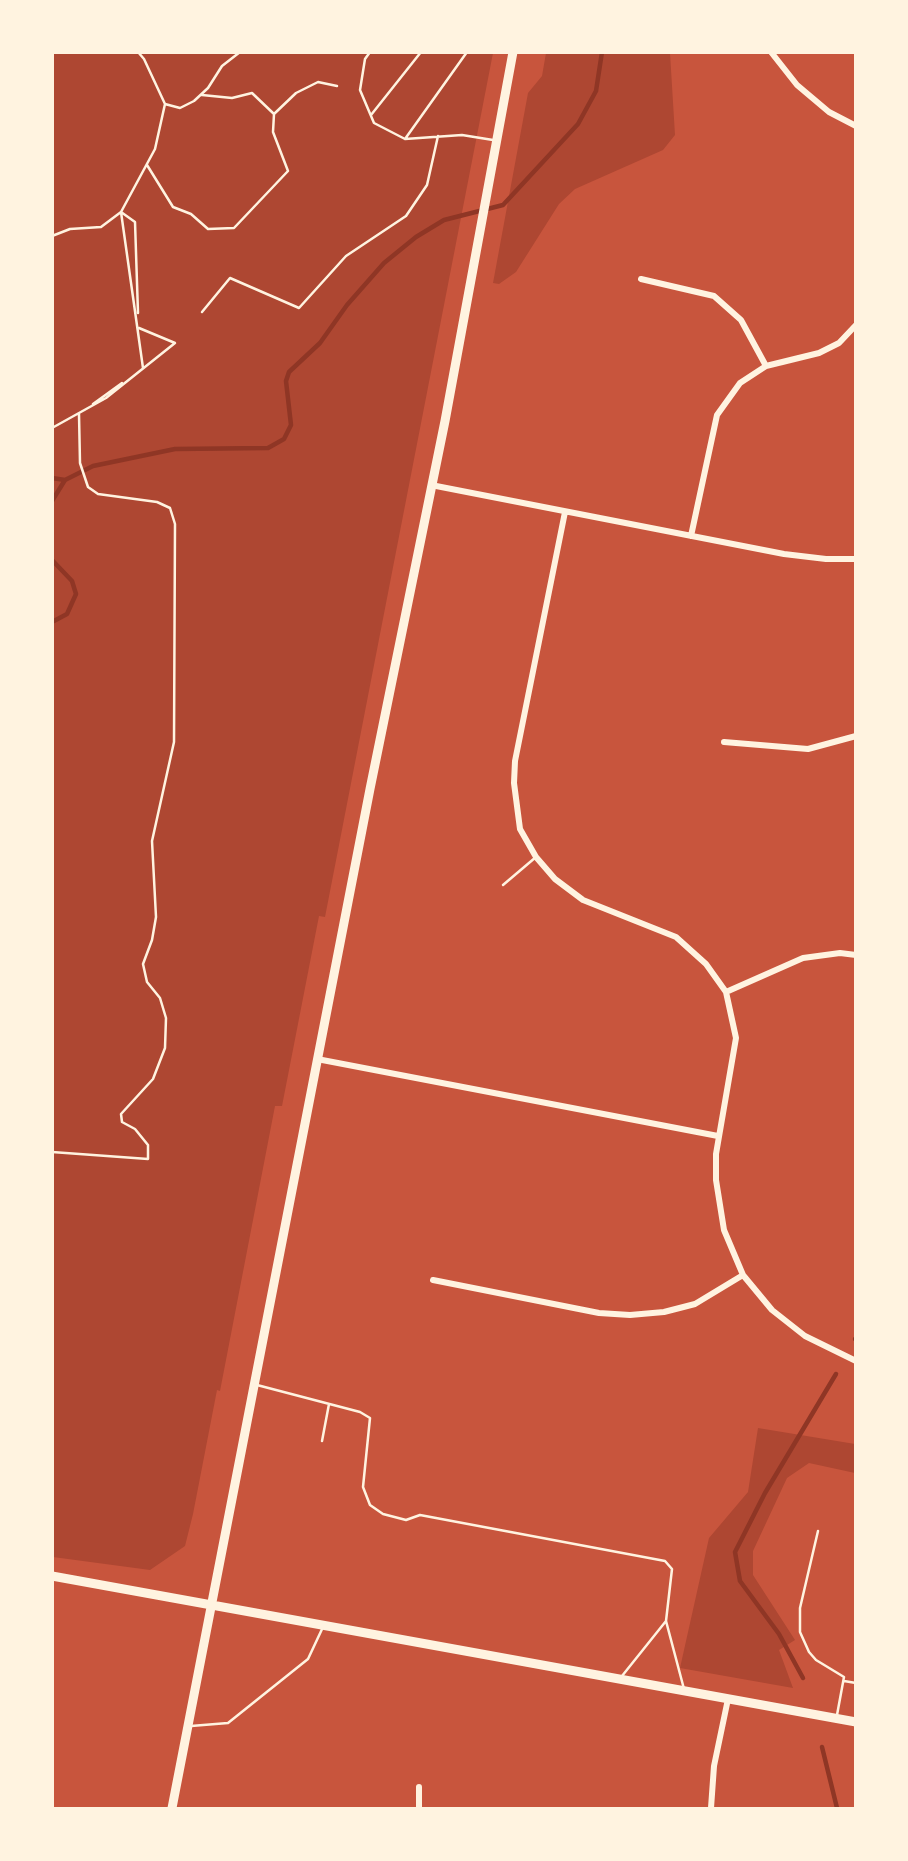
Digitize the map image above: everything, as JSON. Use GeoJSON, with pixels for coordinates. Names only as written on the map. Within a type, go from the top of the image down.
{"type":"FeatureCollection","features":[{"type":"Feature","properties":{"kind":"main road"},"geometry":{"type":"LineString","coordinates":[[172,1808],[513,52]]}},
{"type":"Feature","properties":{"kind":"main road"},"geometry":{"type":"LineString","coordinates":[[52,1576],[856,1722]]}},
{"type":"Feature","properties":{"kind":"street"},"geometry":{"type":"LineString","coordinates":[[771,52],[797,85],[829,112],[856,126]]}},
{"type":"Feature","properties":{"kind":"street"},"geometry":{"type":"LineString","coordinates":[[641,279],[714,296],[741,320],[766,366]]}},
{"type":"Feature","properties":{"kind":"street"},"geometry":{"type":"LineString","coordinates":[[691,536],[717,415],[740,383],[766,366],[819,353],[839,343],[856,325]]}},
{"type":"Feature","properties":{"kind":"street"},"geometry":{"type":"LineString","coordinates":[[431,485],[784,554],[856,559]]}},
{"type":"Feature","properties":{"kind":"street"},"geometry":{"type":"LineString","coordinates":[[565,512],[515,761],[515,793],[520,829],[536,858],[555,879],[583,900],[633,923],[658,929],[692,948],[726,992],[736,1038],[735,1059],[718,1136],[716,1180],[724,1230],[743,1275],[789,1324],[856,1362]]}},
{"type":"Feature","properties":{"kind":"street"},"geometry":{"type":"LineString","coordinates":[[724,742],[808,749],[856,736]]}},
{"type":"Feature","properties":{"kind":"street"},"geometry":{"type":"LineString","coordinates":[[726,992],[803,958],[840,953],[856,955]]}},
{"type":"Feature","properties":{"kind":"street"},"geometry":{"type":"LineString","coordinates":[[317,1059],[718,1136]]}},
{"type":"Feature","properties":{"kind":"street"},"geometry":{"type":"LineString","coordinates":[[433,1280],[599,1313],[630,1315],[664,1312],[695,1304],[743,1275]]}},
{"type":"Feature","properties":{"kind":"street"},"geometry":{"type":"LineString","coordinates":[[711,1808],[714,1766],[728,1699]]}},
{"type":"Feature","properties":{"kind":"street"},"geometry":{"type":"LineString","coordinates":[[419,1787],[419,1808]]}},
{"type":"Feature","properties":{"kind":"lane"},"geometry":{"type":"LineString","coordinates":[[370,52],[365,59],[360,90],[374,123],[405,139],[462,135],[496,141]]}},
{"type":"Feature","properties":{"kind":"lane"},"geometry":{"type":"LineString","coordinates":[[371,115],[422,52]]}},
{"type":"Feature","properties":{"kind":"lane"},"geometry":{"type":"LineString","coordinates":[[405,139],[467,52]]}},
{"type":"Feature","properties":{"kind":"lane"},"geometry":{"type":"LineString","coordinates":[[202,312],[230,278],[299,308],[346,256],[405,216],[427,185],[438,136]]}},
{"type":"Feature","properties":{"kind":"lane"},"geometry":{"type":"LineString","coordinates":[[503,885],[536,858]]}},
{"type":"Feature","properties":{"kind":"lane"},"geometry":{"type":"LineString","coordinates":[[254,1384],[370,1418],[363,1487],[370,1504],[383,1514],[406,1520],[420,1515],[664,1561],[672,1569],[666,1621],[684,1689]]}},
{"type":"Feature","properties":{"kind":"lane"},"geometry":{"type":"LineString","coordinates":[[321,1441],[329,1404]]}},
{"type":"Feature","properties":{"kind":"lane"},"geometry":{"type":"LineString","coordinates":[[818,1531],[800,1608],[800,1632],[809,1652],[827,1668],[838,1672],[844,1678],[836,1718]]}},
{"type":"Feature","properties":{"kind":"lane"},"geometry":{"type":"LineString","coordinates":[[621,1678],[666,1621]]}},
{"type":"Feature","properties":{"kind":"lane"},"geometry":{"type":"LineString","coordinates":[[188,1726],[228,1723],[308,1659],[324,1624]]}},
{"type":"Feature","properties":{"kind":"lane"},"geometry":{"type":"LineString","coordinates":[[844,1681],[856,1683]]}},
{"type":"Feature","properties":{"kind":"path"},"geometry":{"type":"LineString","coordinates":[[52,236],[71,229],[102,227],[121,212],[155,149],[165,104],[156,81],[138,52]]}},
{"type":"Feature","properties":{"kind":"path"},"geometry":{"type":"LineString","coordinates":[[165,104],[180,107],[201,94],[222,66],[240,52]]}},
{"type":"Feature","properties":{"kind":"path"},"geometry":{"type":"LineString","coordinates":[[147,165],[173,206],[191,214],[208,229],[234,229],[288,171],[273,132],[274,114],[296,93],[318,82],[337,86]]}},
{"type":"Feature","properties":{"kind":"path"},"geometry":{"type":"LineString","coordinates":[[201,94],[232,98],[252,93],[274,114]]}},
{"type":"Feature","properties":{"kind":"path"},"geometry":{"type":"LineString","coordinates":[[121,212],[135,222],[139,328]]}},
{"type":"Feature","properties":{"kind":"path"},"geometry":{"type":"LineString","coordinates":[[121,212],[143,368]]}},
{"type":"Feature","properties":{"kind":"path"},"geometry":{"type":"LineString","coordinates":[[52,428],[106,398],[175,343],[139,328]]}},
{"type":"Feature","properties":{"kind":"path"},"geometry":{"type":"LineString","coordinates":[[52,1152],[148,1159],[148,1145],[135,1129],[122,1122],[121,1114],[153,1079],[165,1048],[166,1018],[160,998],[146,982],[143,964],[156,917],[152,841],[174,742],[174,524],[170,508],[157,502],[99,494],[88,487],[80,463],[79,414]]}},
{"type":"Feature","properties":{"kind":"shaded area"},"geometry":{"type":"Polygon","coordinates":[[[52,53],[493,53],[325,917],[319,916],[282,1106],[275,1106],[220,1391],[217,1390],[193,1514],[185,1546],[150,1570],[53,1557],[52,53]]]}},
{"type":"Feature","properties":{"kind":"shaded area"},"geometry":{"type":"Polygon","coordinates":[[[546,53],[670,53],[675,135],[663,150],[575,189],[559,204],[516,272],[499,284],[493,283],[528,93],[542,76],[546,53]]]}},
{"type":"Feature","properties":{"kind":"shaded area"},"geometry":{"type":"Polygon","coordinates":[[[758,1428],[855,1444],[855,1473],[809,1463],[787,1478],[753,1551],[753,1575],[795,1640],[779,1650],[793,1688],[680,1668],[709,1538],[748,1492],[758,1428]]]}},
{"type":"Feature","properties":{"kind":"waterway"},"geometry":{"type":"LineString","coordinates":[[52,501],[65,480],[93,466],[175,449],[268,448],[284,439],[291,425],[286,381],[289,372],[320,343],[347,305],[384,263],[416,237],[444,220],[503,205],[578,124],[596,91],[602,52]]}},
{"type":"Feature","properties":{"kind":"waterway"},"geometry":{"type":"LineString","coordinates":[[52,478],[65,480]]}},
{"type":"Feature","properties":{"kind":"waterway"},"geometry":{"type":"LineString","coordinates":[[52,560],[72,581],[76,594],[67,614],[52,622]]}},
{"type":"Feature","properties":{"kind":"waterway"},"geometry":{"type":"LineString","coordinates":[[803,1678],[779,1634],[740,1581],[735,1552],[765,1493],[836,1374]]}},
{"type":"Feature","properties":{"kind":"waterway"},"geometry":{"type":"LineString","coordinates":[[822,1747],[837,1808]]}}]}
